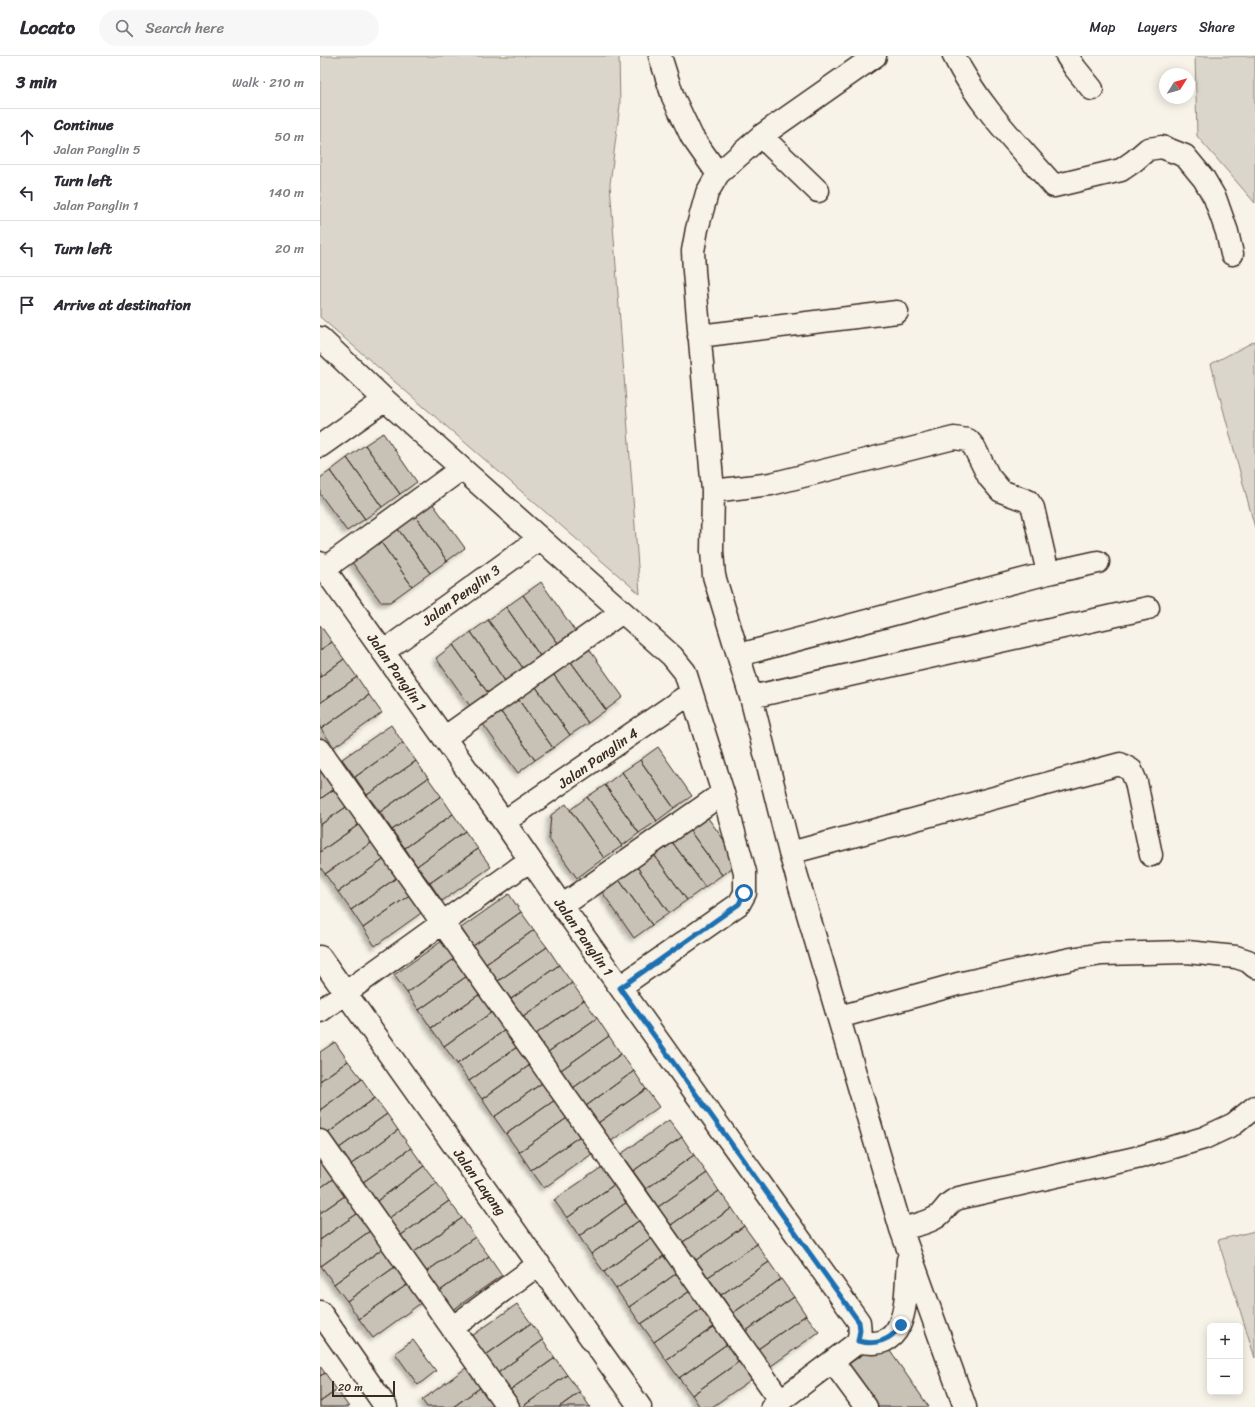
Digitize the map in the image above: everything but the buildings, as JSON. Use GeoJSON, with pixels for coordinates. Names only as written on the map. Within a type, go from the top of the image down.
{"type":"FeatureCollection","features":[{"type":"Feature","properties":{"kind":"street"},"geometry":{"type":"LineString","coordinates":[[660,56],[673,97],[692,137],[718,174]]}},
{"type":"Feature","properties":{"kind":"street"},"geometry":{"type":"LineString","coordinates":[[875,56],[761,136],[718,174],[707,193],[697,229],[693,251],[713,491],[712,552],[714,576],[751,697],[790,853],[901,1229],[965,1407]]}},
{"type":"Feature","properties":{"kind":"street"},"geometry":{"type":"LineString","coordinates":[[954,56],[961,70],[993,117],[1054,186],[1121,170],[1134,162],[1148,149],[1162,147],[1185,156],[1204,179],[1215,198],[1227,232],[1232,254]]}},
{"type":"Feature","properties":{"kind":"street"},"geometry":{"type":"LineString","coordinates":[[1067,56],[1092,89]]}},
{"type":"Feature","properties":{"kind":"street"},"geometry":{"type":"LineString","coordinates":[[761,136],[818,191]]}},
{"type":"Feature","properties":{"kind":"street"},"geometry":{"type":"LineString","coordinates":[[699,336],[897,312]]}},
{"type":"Feature","properties":{"kind":"street"},"geometry":{"type":"LineString","coordinates":[[320,338],[461,469],[672,656],[685,672],[723,793],[745,872],[744,893],[739,904],[620,988]]}},
{"type":"Feature","properties":{"kind":"street"},"geometry":{"type":"LineString","coordinates":[[320,446],[385,400]]}},
{"type":"Feature","properties":{"kind":"street"},"geometry":{"type":"LineString","coordinates":[[713,491],[771,484],[954,438],[968,440],[974,447],[989,477],[1002,491],[1028,501],[1033,508],[1048,573]]}},
{"type":"Feature","properties":{"kind":"street"},"geometry":{"type":"LineString","coordinates":[[322,566],[461,469]]}},
{"type":"Feature","properties":{"kind":"street","name":"Jalan Penglin 3"},"geometry":{"type":"LineString","coordinates":[[383,652],[539,539]]}},
{"type":"Feature","properties":{"kind":"street"},"geometry":{"type":"LineString","coordinates":[[739,655],[1048,573],[1098,562]]}},
{"type":"Feature","properties":{"kind":"street","name":"Jalan Panglin 1"},"geometry":{"type":"LineString","coordinates":[[322,566],[620,988],[859,1322],[860,1330],[858,1341]]}},
{"type":"Feature","properties":{"kind":"street"},"geometry":{"type":"LineString","coordinates":[[751,697],[1148,608]]}},
{"type":"Feature","properties":{"kind":"street"},"geometry":{"type":"LineString","coordinates":[[444,738],[622,612]]}},
{"type":"Feature","properties":{"kind":"street","name":"Jalan Panglin 4"},"geometry":{"type":"LineString","coordinates":[[504,822],[691,693]]}},
{"type":"Feature","properties":{"kind":"street"},"geometry":{"type":"LineString","coordinates":[[320,750],[443,923],[777,1404],[833,1362],[858,1341],[868,1344],[879,1342],[896,1332],[901,1325],[903,1317],[908,1252]]}},
{"type":"Feature","properties":{"kind":"street"},"geometry":{"type":"LineString","coordinates":[[790,853],[1120,764],[1131,770],[1136,782],[1151,855]]}},
{"type":"Feature","properties":{"kind":"street"},"geometry":{"type":"LineString","coordinates":[[562,906],[723,793]]}},
{"type":"Feature","properties":{"kind":"street"},"geometry":{"type":"LineString","coordinates":[[320,1011],[530,860]]}},
{"type":"Feature","properties":{"kind":"street"},"geometry":{"type":"LineString","coordinates":[[839,1017],[958,984],[1064,960],[1102,954],[1187,952],[1236,957],[1248,961],[1255,967]]}},
{"type":"Feature","properties":{"kind":"street","name":"Jalan Layang"},"geometry":{"type":"LineString","coordinates":[[320,957],[640,1407]]}},
{"type":"Feature","properties":{"kind":"street"},"geometry":{"type":"LineString","coordinates":[[901,1229],[934,1219],[942,1213],[953,1200],[959,1198],[1140,1157],[1204,1138],[1234,1124],[1255,1108]]}},
{"type":"Feature","properties":{"kind":"street"},"geometry":{"type":"LineString","coordinates":[[320,1141],[508,1407]]}},
{"type":"Feature","properties":{"kind":"street"},"geometry":{"type":"LineString","coordinates":[[452,1328],[539,1264]]}},
{"type":"Feature","properties":{"kind":"street"},"geometry":{"type":"LineString","coordinates":[[324,1325],[386,1407]]}},
{"type":"Feature","properties":{"kind":"street"},"geometry":{"type":"LineString","coordinates":[[833,1362],[866,1407]]}},
{"type":"Feature","properties":{"kind":"shaded area"},"geometry":{"type":"Polygon","coordinates":[[[320,56],[619,56],[620,105],[610,184],[640,594],[320,317],[320,56]]]}},
{"type":"Feature","properties":{"kind":"shaded area"},"geometry":{"type":"Polygon","coordinates":[[[1195,56],[1255,56],[1255,203],[1197,136],[1195,56]]]}},
{"type":"Feature","properties":{"kind":"shaded area"},"geometry":{"type":"Polygon","coordinates":[[[1255,341],[1255,528],[1211,364],[1255,341]]]}},
{"type":"Feature","properties":{"kind":"shaded area"},"geometry":{"type":"Polygon","coordinates":[[[1255,1231],[1255,1358],[1218,1240],[1255,1231]]]}},
{"type":"Feature","properties":{"kind":"route"},"geometry":{"type":"LineString","coordinates":[[744,893],[739,904],[620,988],[859,1322],[860,1330],[858,1341],[868,1344],[879,1342],[896,1332],[901,1325]]}}]}
